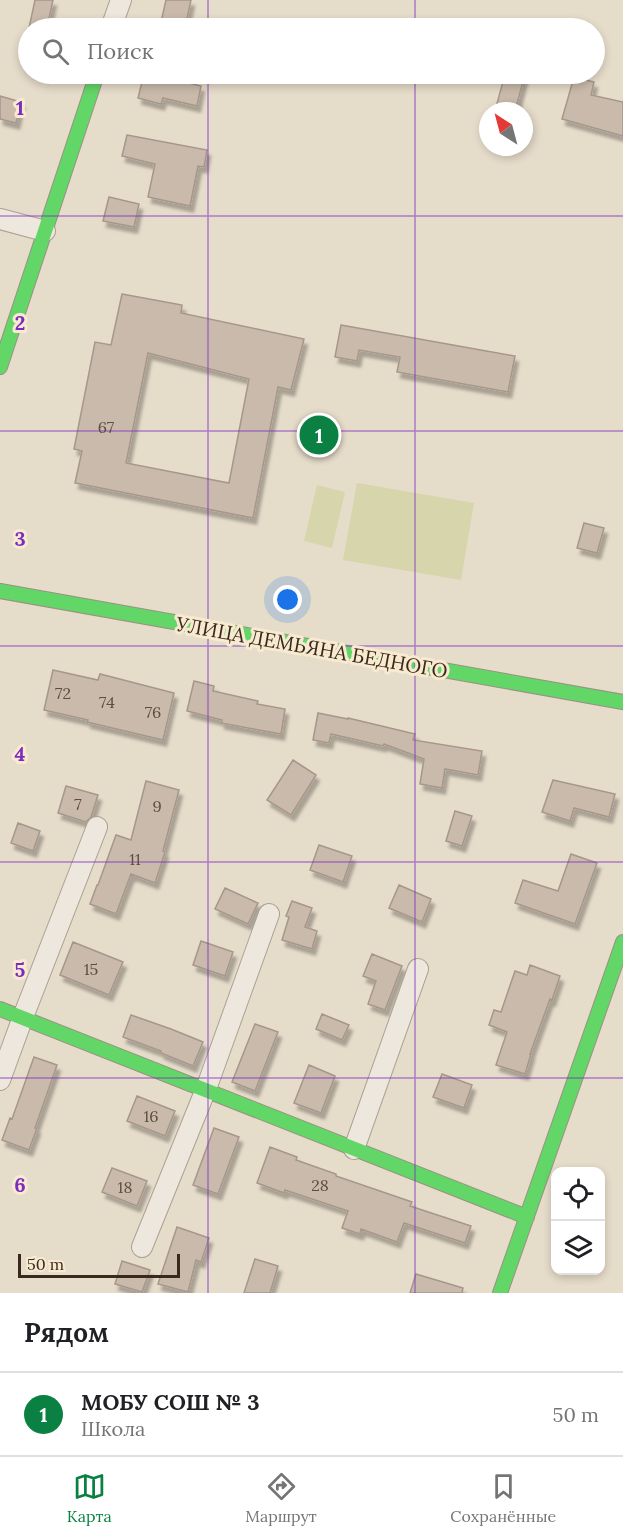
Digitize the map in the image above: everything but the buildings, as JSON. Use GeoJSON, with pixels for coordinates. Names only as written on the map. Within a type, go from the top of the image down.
{"type":"FeatureCollection","features":[{"type":"Feature","properties":{"kind":"street"},"geometry":{"type":"LineString","coordinates":[[115,18],[121,0]]}},
{"type":"Feature","properties":{"kind":"street"},"geometry":{"type":"LineString","coordinates":[[0,367],[94,84]]}},
{"type":"Feature","properties":{"kind":"street"},"geometry":{"type":"LineString","coordinates":[[0,219],[45,231]]}},
{"type":"Feature","properties":{"kind":"street","name":"УЛИЦА ДЕМЬЯНА БЕДНОГО"},"geometry":{"type":"LineString","coordinates":[[0,591],[623,702]]}},
{"type":"Feature","properties":{"kind":"street"},"geometry":{"type":"LineString","coordinates":[[0,1080],[22,1017],[97,827]]}},
{"type":"Feature","properties":{"kind":"street"},"geometry":{"type":"LineString","coordinates":[[142,1247],[206,1089],[269,914]]}},
{"type":"Feature","properties":{"kind":"street"},"geometry":{"type":"LineString","coordinates":[[500,1293],[623,942]]}},
{"type":"Feature","properties":{"kind":"street"},"geometry":{"type":"LineString","coordinates":[[354,1149],[418,969]]}},
{"type":"Feature","properties":{"kind":"street"},"geometry":{"type":"LineString","coordinates":[[0,1009],[527,1217]]}},
{"type":"Feature","properties":{"kind":"shaded area"},"geometry":{"type":"Polygon","coordinates":[[[357,483],[474,503],[461,580],[343,560],[357,483]]]}},
{"type":"Feature","properties":{"kind":"shaded area"},"geometry":{"type":"Polygon","coordinates":[[[317,485],[345,492],[332,548],[304,541],[317,485]]]}},
{"type":"Feature","properties":{"kind":"traffic: fast"},"geometry":{"type":"LineString","coordinates":[[0,367],[94,84]]}},
{"type":"Feature","properties":{"kind":"traffic: fast"},"geometry":{"type":"LineString","coordinates":[[0,591],[623,702]]}},
{"type":"Feature","properties":{"kind":"traffic: fast"},"geometry":{"type":"LineString","coordinates":[[500,1293],[623,942]]}},
{"type":"Feature","properties":{"kind":"traffic: fast"},"geometry":{"type":"LineString","coordinates":[[0,1009],[527,1217]]}},
{"type":"Feature","properties":{"kind":"place","name":"МОБУ СОШ № 3"},"geometry":{"type":"Point","coordinates":[319,435]}}]}
